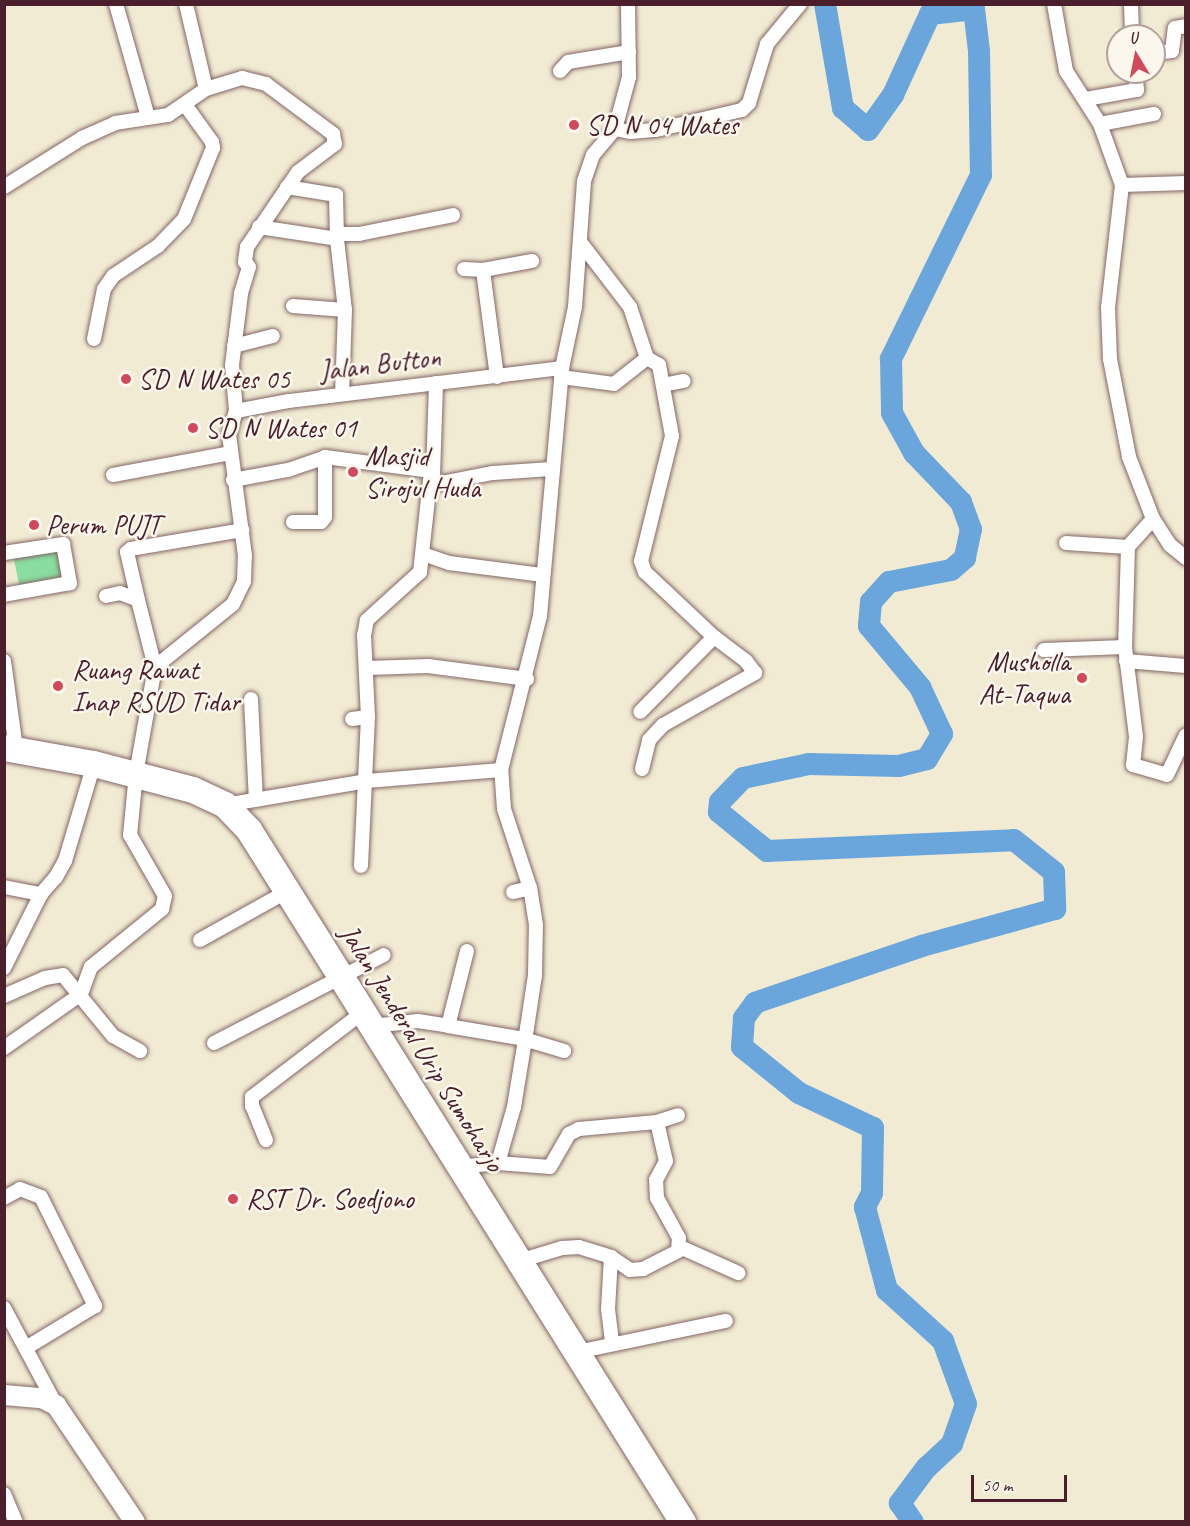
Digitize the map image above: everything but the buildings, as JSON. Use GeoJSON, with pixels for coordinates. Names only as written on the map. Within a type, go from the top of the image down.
{"type":"FeatureCollection","features":[{"type":"Feature","properties":{"kind":"highway","name":"Jalan Jenderal Urip Sumoharjo"},"geometry":{"type":"LineString","coordinates":[[10,749],[94,764],[193,790],[225,805],[249,830],[683,1521]]}},
{"type":"Feature","properties":{"kind":"street"},"geometry":{"type":"LineString","coordinates":[[116,4],[148,117]]}},
{"type":"Feature","properties":{"kind":"street"},"geometry":{"type":"LineString","coordinates":[[186,4],[206,89]]}},
{"type":"Feature","properties":{"kind":"street"},"geometry":{"type":"LineString","coordinates":[[498,1163],[514,1107],[535,975],[536,925],[530,888],[504,809],[501,770],[527,679],[540,616],[561,372],[575,307],[587,170],[593,155],[615,129],[629,77],[628,4]]}},
{"type":"Feature","properties":{"kind":"street"},"geometry":{"type":"LineString","coordinates":[[615,129],[631,132],[656,130],[742,110],[749,103],[768,44],[800,4]]}},
{"type":"Feature","properties":{"kind":"street"},"geometry":{"type":"LineString","coordinates":[[1054,4],[1066,71],[1100,124],[1122,185],[1108,307],[1110,358],[1129,457],[1153,519],[1170,545],[1185,558]]}},
{"type":"Feature","properties":{"kind":"street"},"geometry":{"type":"LineString","coordinates":[[1131,4],[1132,24]]}},
{"type":"Feature","properties":{"kind":"street"},"geometry":{"type":"LineString","coordinates":[[1166,52],[1172,51],[1174,28],[1185,26]]}},
{"type":"Feature","properties":{"kind":"street"},"geometry":{"type":"LineString","coordinates":[[560,71],[568,62],[628,52]]}},
{"type":"Feature","properties":{"kind":"street"},"geometry":{"type":"LineString","coordinates":[[4,187],[82,138],[115,123],[168,115],[186,106],[206,89],[242,78],[260,80],[333,134],[334,144],[304,166],[259,227],[245,253],[249,267],[234,346],[232,376],[236,411],[230,422],[230,453],[242,530],[245,570],[240,595],[155,667]]}},
{"type":"Feature","properties":{"kind":"street"},"geometry":{"type":"LineString","coordinates":[[1086,99],[1137,90],[1136,84]]}},
{"type":"Feature","properties":{"kind":"street"},"geometry":{"type":"LineString","coordinates":[[94,339],[104,289],[113,276],[158,246],[184,219],[213,148],[212,142],[186,106]]}},
{"type":"Feature","properties":{"kind":"street"},"geometry":{"type":"LineString","coordinates":[[1100,124],[1154,114]]}},
{"type":"Feature","properties":{"kind":"street"},"geometry":{"type":"LineString","coordinates":[[1122,185],[1185,183]]}},
{"type":"Feature","properties":{"kind":"street"},"geometry":{"type":"LineString","coordinates":[[287,187],[336,195],[337,236],[345,310],[342,394]]}},
{"type":"Feature","properties":{"kind":"street"},"geometry":{"type":"LineString","coordinates":[[259,227],[337,236],[359,234],[453,215]]}},
{"type":"Feature","properties":{"kind":"street"},"geometry":{"type":"LineString","coordinates":[[581,243],[630,307],[647,358],[659,365],[663,385],[672,436],[641,561],[645,572],[714,637],[746,661],[755,673],[663,725],[649,740],[642,769]]}},
{"type":"Feature","properties":{"kind":"street"},"geometry":{"type":"LineString","coordinates":[[464,268],[483,270],[532,261]]}},
{"type":"Feature","properties":{"kind":"street"},"geometry":{"type":"LineString","coordinates":[[483,270],[497,377]]}},
{"type":"Feature","properties":{"kind":"street"},"geometry":{"type":"LineString","coordinates":[[293,306],[345,310]]}},
{"type":"Feature","properties":{"kind":"street"},"geometry":{"type":"LineString","coordinates":[[234,346],[273,336]]}},
{"type":"Feature","properties":{"kind":"street","name":"Jalan Button"},"geometry":{"type":"LineString","coordinates":[[236,411],[342,394],[561,372],[614,384],[647,358]]}},
{"type":"Feature","properties":{"kind":"street"},"geometry":{"type":"LineString","coordinates":[[663,385],[684,381]]}},
{"type":"Feature","properties":{"kind":"street"},"geometry":{"type":"LineString","coordinates":[[361,866],[367,781],[368,717],[364,635],[367,620],[416,579],[423,554],[432,480],[436,383]]}},
{"type":"Feature","properties":{"kind":"street"},"geometry":{"type":"LineString","coordinates":[[113,476],[230,453]]}},
{"type":"Feature","properties":{"kind":"street"},"geometry":{"type":"LineString","coordinates":[[233,480],[288,470],[325,457],[428,468],[432,480]]}},
{"type":"Feature","properties":{"kind":"street"},"geometry":{"type":"LineString","coordinates":[[293,522],[321,522],[325,518],[325,457]]}},
{"type":"Feature","properties":{"kind":"street"},"geometry":{"type":"LineString","coordinates":[[432,480],[493,473],[551,470]]}},
{"type":"Feature","properties":{"kind":"street"},"geometry":{"type":"LineString","coordinates":[[1153,519],[1128,547],[1125,647],[1136,737],[1133,765],[1167,775],[1185,735]]}},
{"type":"Feature","properties":{"kind":"street"},"geometry":{"type":"LineString","coordinates":[[4,1048],[81,994],[91,967],[162,909],[165,896],[130,836],[136,774],[155,667],[127,552],[131,549],[242,530]]}},
{"type":"Feature","properties":{"kind":"street"},"geometry":{"type":"LineString","coordinates":[[1066,543],[1128,547]]}},
{"type":"Feature","properties":{"kind":"street"},"geometry":{"type":"LineString","coordinates":[[4,553],[63,544],[70,584],[4,595]]}},
{"type":"Feature","properties":{"kind":"street"},"geometry":{"type":"LineString","coordinates":[[423,554],[449,563],[543,575]]}},
{"type":"Feature","properties":{"kind":"street"},"geometry":{"type":"LineString","coordinates":[[106,596],[120,593],[138,600]]}},
{"type":"Feature","properties":{"kind":"street"},"geometry":{"type":"LineString","coordinates":[[640,712],[714,637]]}},
{"type":"Feature","properties":{"kind":"street"},"geometry":{"type":"LineString","coordinates":[[1044,650],[1125,647]]}},
{"type":"Feature","properties":{"kind":"street"},"geometry":{"type":"LineString","coordinates":[[4,661],[10,749]]}},
{"type":"Feature","properties":{"kind":"street"},"geometry":{"type":"LineString","coordinates":[[1126,662],[1185,666]]}},
{"type":"Feature","properties":{"kind":"street"},"geometry":{"type":"LineString","coordinates":[[367,668],[428,666],[527,679]]}},
{"type":"Feature","properties":{"kind":"street"},"geometry":{"type":"LineString","coordinates":[[251,699],[256,800]]}},
{"type":"Feature","properties":{"kind":"street"},"geometry":{"type":"LineString","coordinates":[[352,719],[368,717]]}},
{"type":"Feature","properties":{"kind":"street"},"geometry":{"type":"LineString","coordinates":[[4,968],[41,894],[65,861],[94,764]]}},
{"type":"Feature","properties":{"kind":"street"},"geometry":{"type":"LineString","coordinates":[[225,805],[367,781],[501,770]]}},
{"type":"Feature","properties":{"kind":"street"},"geometry":{"type":"LineString","coordinates":[[4,887],[41,894]]}},
{"type":"Feature","properties":{"kind":"street"},"geometry":{"type":"LineString","coordinates":[[513,892],[530,888]]}},
{"type":"Feature","properties":{"kind":"street"},"geometry":{"type":"LineString","coordinates":[[200,940],[288,891]]}},
{"type":"Feature","properties":{"kind":"street"},"geometry":{"type":"LineString","coordinates":[[448,1026],[467,951]]}},
{"type":"Feature","properties":{"kind":"street"},"geometry":{"type":"LineString","coordinates":[[214,1043],[384,955]]}},
{"type":"Feature","properties":{"kind":"street"},"geometry":{"type":"LineString","coordinates":[[4,996],[56,975],[72,981],[113,1036],[140,1051]]}},
{"type":"Feature","properties":{"kind":"street"},"geometry":{"type":"LineString","coordinates":[[266,1140],[252,1106],[257,1091],[368,1019],[418,1021],[524,1040],[564,1051]]}},
{"type":"Feature","properties":{"kind":"street"},"geometry":{"type":"LineString","coordinates":[[459,1167],[498,1163],[550,1167],[562,1143],[579,1129],[657,1122],[678,1115]]}},
{"type":"Feature","properties":{"kind":"street"},"geometry":{"type":"LineString","coordinates":[[657,1122],[666,1161],[657,1180],[657,1198],[680,1247],[738,1273]]}},
{"type":"Feature","properties":{"kind":"street"},"geometry":{"type":"LineString","coordinates":[[4,1197],[20,1189],[41,1197],[95,1306],[26,1348]]}},
{"type":"Feature","properties":{"kind":"street"},"geometry":{"type":"LineString","coordinates":[[519,1261],[562,1248],[579,1247],[611,1257],[630,1269],[643,1269],[680,1247]]}},
{"type":"Feature","properties":{"kind":"street"},"geometry":{"type":"LineString","coordinates":[[611,1257],[608,1309],[612,1343]]}},
{"type":"Feature","properties":{"kind":"street"},"geometry":{"type":"LineString","coordinates":[[4,1308],[56,1405],[135,1521]]}},
{"type":"Feature","properties":{"kind":"street"},"geometry":{"type":"LineString","coordinates":[[577,1352],[726,1321]]}},
{"type":"Feature","properties":{"kind":"street"},"geometry":{"type":"LineString","coordinates":[[4,1395],[42,1398],[56,1405]]}},
{"type":"Feature","properties":{"kind":"street"},"geometry":{"type":"LineString","coordinates":[[4,1494],[16,1521]]}},
{"type":"Feature","properties":{"kind":"green space"},"geometry":{"type":"Polygon","coordinates":[[[60,548],[66,581],[20,589],[13,555],[60,548]]]}},
{"type":"Feature","properties":{"kind":"waterway"},"geometry":{"type":"LineString","coordinates":[[825,4],[843,108],[868,130],[893,95],[930,14],[974,9],[979,51],[981,175],[891,359],[892,413],[914,453],[961,502],[971,529],[965,558],[951,570],[889,582],[871,602],[869,626],[920,687],[942,734],[927,759],[899,766],[809,764],[743,778],[720,802],[719,812],[767,851],[1014,840],[1054,872],[1055,909],[922,946],[755,1003],[744,1018],[742,1047],[799,1093],[873,1128],[872,1193],[865,1207],[887,1290],[943,1341],[966,1404],[952,1444],[926,1468],[900,1503],[913,1522]]}},
{"type":"Feature","properties":{"kind":"place","name":"SD N 04 Wates"},"geometry":{"type":"Point","coordinates":[574,125]}},
{"type":"Feature","properties":{"kind":"place","name":"SD N Wates 05"},"geometry":{"type":"Point","coordinates":[126,379]}},
{"type":"Feature","properties":{"kind":"place","name":"SD N Wates 01"},"geometry":{"type":"Point","coordinates":[193,428]}},
{"type":"Feature","properties":{"kind":"place","name":"Masjid Sirojul Huda"},"geometry":{"type":"Point","coordinates":[353,472]}},
{"type":"Feature","properties":{"kind":"place","name":"Perum PUJT"},"geometry":{"type":"Point","coordinates":[34,525]}},
{"type":"Feature","properties":{"kind":"place","name":"Musholla At-Taqwa"},"geometry":{"type":"Point","coordinates":[1082,678]}},
{"type":"Feature","properties":{"kind":"place","name":"Ruang Rawat Inap RSUD Tidar"},"geometry":{"type":"Point","coordinates":[58,686]}},
{"type":"Feature","properties":{"kind":"place","name":"RST Dr. Soedjono"},"geometry":{"type":"Point","coordinates":[233,1199]}}]}
